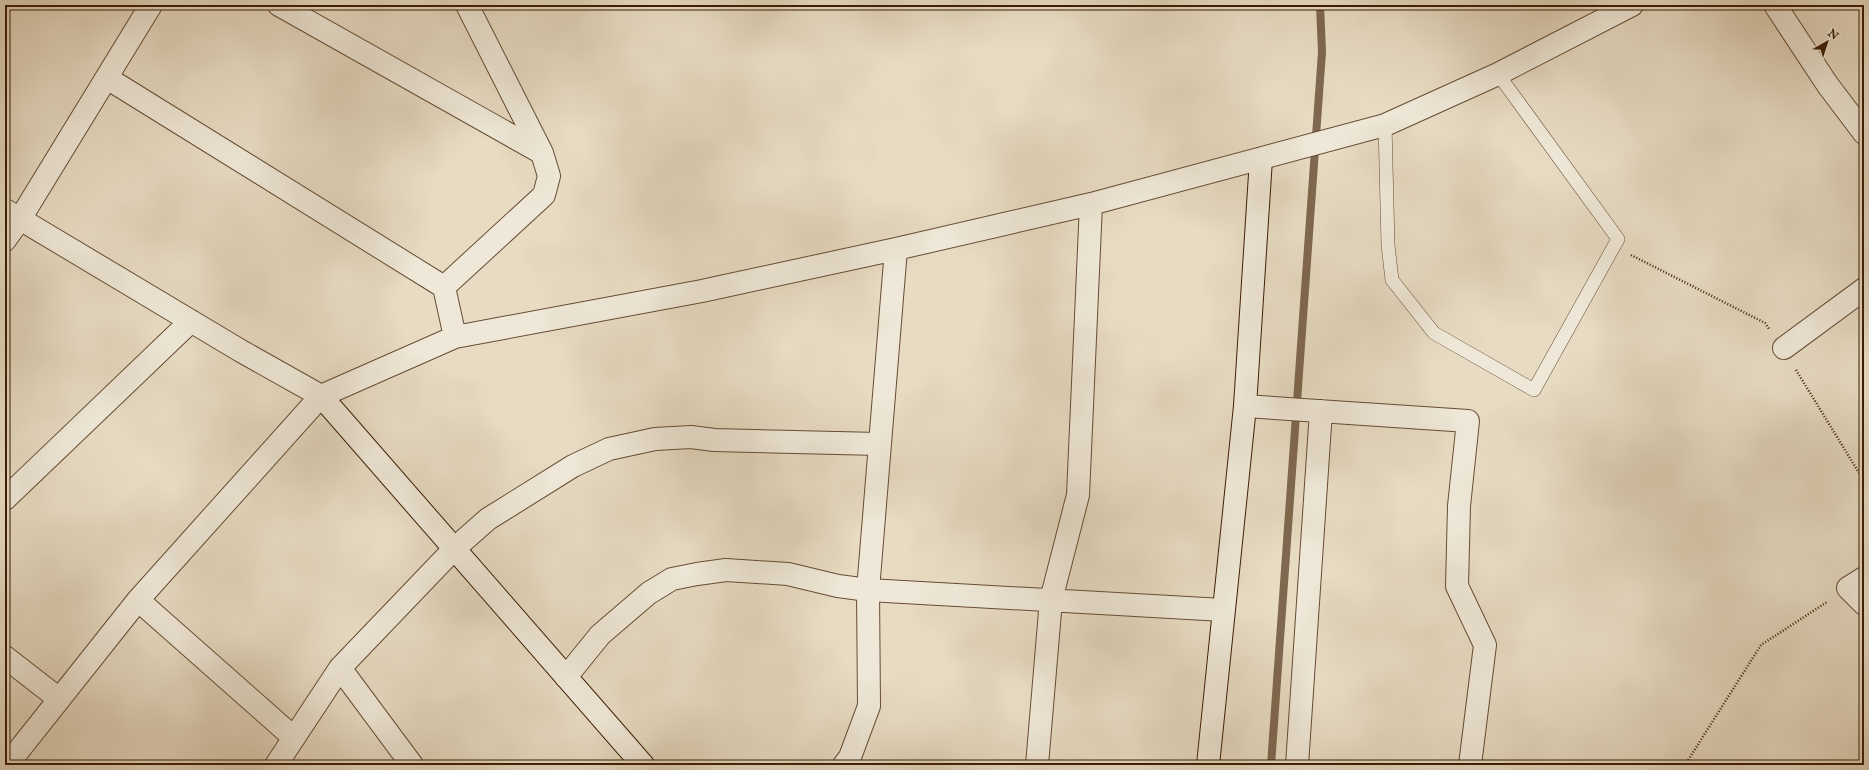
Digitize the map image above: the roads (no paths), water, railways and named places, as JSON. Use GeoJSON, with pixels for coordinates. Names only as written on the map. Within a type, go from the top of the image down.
{"type":"FeatureCollection","features":[{"type":"Feature","properties":{"kind":"street"},"geometry":{"type":"LineString","coordinates":[[5,240],[13,215],[107,78],[151,5]]}},
{"type":"Feature","properties":{"kind":"street"},"geometry":{"type":"LineString","coordinates":[[279,5],[542,153]]}},
{"type":"Feature","properties":{"kind":"street"},"geometry":{"type":"LineString","coordinates":[[444,287],[544,195],[549,176],[542,153],[467,5]]}},
{"type":"Feature","properties":{"kind":"street"},"geometry":{"type":"LineString","coordinates":[[7,765],[138,600],[321,396],[455,337],[702,291],[896,249],[1091,204],[1384,125],[1498,74],[1632,5]]}},
{"type":"Feature","properties":{"kind":"street"},"geometry":{"type":"LineString","coordinates":[[1776,5],[1827,84],[1864,133]]}},
{"type":"Feature","properties":{"kind":"street"},"geometry":{"type":"LineString","coordinates":[[107,78],[444,287],[455,337]]}},
{"type":"Feature","properties":{"kind":"street"},"geometry":{"type":"LineString","coordinates":[[1208,765],[1222,610],[1245,406],[1261,159]]}},
{"type":"Feature","properties":{"kind":"street"},"geometry":{"type":"LineString","coordinates":[[1037,765],[1051,600],[1078,495],[1091,204]]}},
{"type":"Feature","properties":{"kind":"street"},"geometry":{"type":"LineString","coordinates":[[13,215],[191,321],[321,396],[643,765]]}},
{"type":"Feature","properties":{"kind":"street"},"geometry":{"type":"LineString","coordinates":[[844,765],[850,757],[869,706],[868,590],[896,249]]}},
{"type":"Feature","properties":{"kind":"street"},"geometry":{"type":"LineString","coordinates":[[1784,348],[1864,289]]}},
{"type":"Feature","properties":{"kind":"street"},"geometry":{"type":"LineString","coordinates":[[5,499],[191,321]]}},
{"type":"Feature","properties":{"kind":"street"},"geometry":{"type":"LineString","coordinates":[[1245,406],[1468,421],[1459,506],[1457,586],[1485,645],[1470,765]]}},
{"type":"Feature","properties":{"kind":"street"},"geometry":{"type":"LineString","coordinates":[[1297,765],[1321,410]]}},
{"type":"Feature","properties":{"kind":"street"},"geometry":{"type":"LineString","coordinates":[[276,765],[340,668],[454,549],[488,519],[573,466],[609,450],[634,442],[655,439],[691,437],[714,440],[879,444]]}},
{"type":"Feature","properties":{"kind":"street"},"geometry":{"type":"LineString","coordinates":[[566,677],[600,635],[649,593],[672,579],[697,574],[734,571],[788,574],[838,586],[868,590],[1222,610]]}},
{"type":"Feature","properties":{"kind":"street"},"geometry":{"type":"LineString","coordinates":[[1856,583],[1864,604]]}},
{"type":"Feature","properties":{"kind":"street"},"geometry":{"type":"LineString","coordinates":[[138,600],[294,737]]}},
{"type":"Feature","properties":{"kind":"street"},"geometry":{"type":"LineString","coordinates":[[5,657],[59,699]]}},
{"type":"Feature","properties":{"kind":"street"},"geometry":{"type":"LineString","coordinates":[[340,668],[411,765]]}},
{"type":"Feature","properties":{"kind":"lane"},"geometry":{"type":"LineString","coordinates":[[1384,125],[1388,245],[1392,280],[1434,333],[1534,390],[1618,239],[1498,74]]}},
{"type":"Feature","properties":{"kind":"waterway"},"geometry":{"type":"LineString","coordinates":[[1271,765],[1322,52],[1320,5]]}}]}
